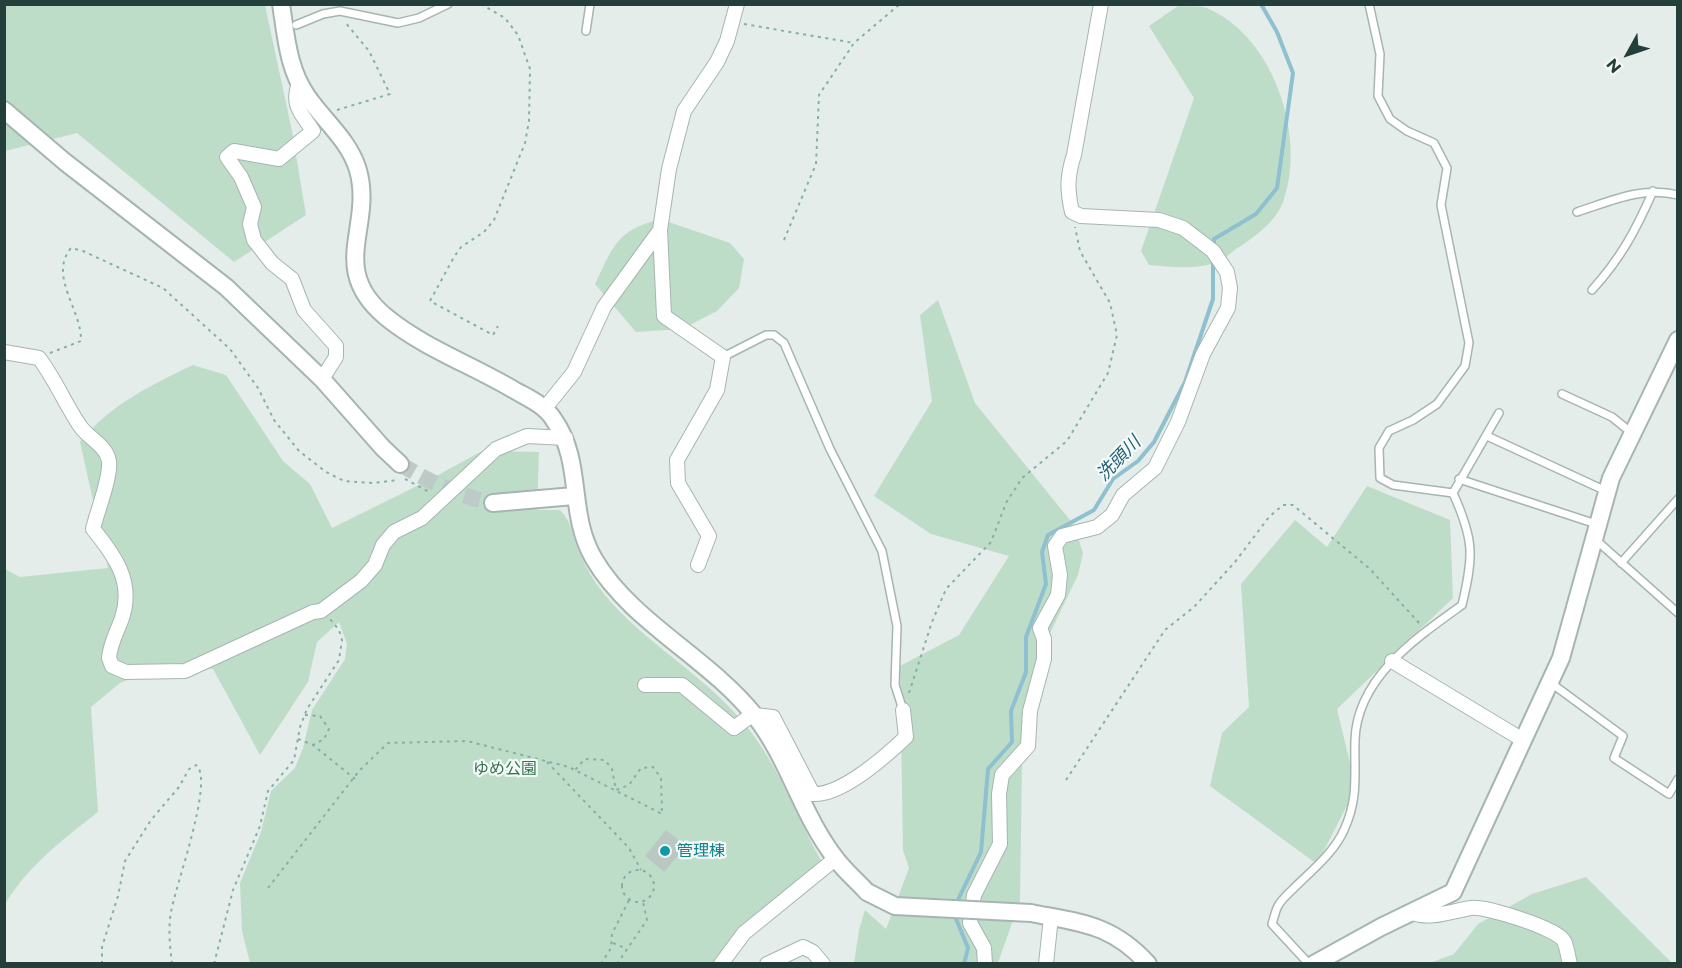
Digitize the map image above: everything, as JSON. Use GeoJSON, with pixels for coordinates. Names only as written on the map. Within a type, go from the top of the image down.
{"type":"FeatureCollection","features":[{"type":"Feature","properties":{"kind":"street"},"geometry":{"type":"LineString","coordinates":[[281,4],[288,50],[299,83],[349,149],[358,170],[361,188],[355,259],[356,279],[369,299],[386,316],[422,342],[476,367],[545,408],[566,438],[573,465],[574,496],[579,528],[594,558],[611,583],[643,614],[715,673],[753,714],[773,742],[835,859],[867,892],[895,906],[1031,913],[1100,927],[1131,945],[1148,963]]}},
{"type":"Feature","properties":{"kind":"street"},"geometry":{"type":"LineString","coordinates":[[698,565],[709,536],[678,483],[677,460],[717,390],[723,357],[664,316],[660,230],[669,169],[684,111],[717,62],[733,22],[737,4]]}},
{"type":"Feature","properties":{"kind":"street"},"geometry":{"type":"LineString","coordinates":[[985,963],[984,948],[970,923],[974,895],[1000,844],[999,794],[1002,775],[1028,746],[1030,711],[1044,659],[1044,639],[1040,628],[1058,595],[1060,575],[1055,546],[1062,536],[1097,527],[1112,515],[1123,495],[1155,468],[1178,422],[1203,354],[1228,308],[1230,288],[1227,272],[1213,251],[1184,228],[1159,220],[1081,216],[1072,212],[1067,191],[1067,175],[1074,155],[1101,4]]}},
{"type":"Feature","properties":{"kind":"street"},"geometry":{"type":"LineString","coordinates":[[299,83],[294,97],[296,105],[313,131],[279,159],[234,151],[227,157],[241,177],[254,207],[250,224],[254,240],[273,263],[292,279],[304,310],[336,346],[336,357],[322,379]]}},
{"type":"Feature","properties":{"kind":"street"},"geometry":{"type":"LineString","coordinates":[[4,110],[65,162],[226,287],[322,379],[382,448],[400,464]]}},
{"type":"Feature","properties":{"kind":"street"},"geometry":{"type":"LineString","coordinates":[[545,408],[574,372],[604,307],[660,230]]}},
{"type":"Feature","properties":{"kind":"street"},"geometry":{"type":"LineString","coordinates":[[1314,963],[1453,892],[1551,683],[1561,658],[1606,490],[1677,339]]}},
{"type":"Feature","properties":{"kind":"street"},"geometry":{"type":"LineString","coordinates":[[4,352],[39,358],[63,394],[80,427],[100,446],[108,460],[108,471],[93,529],[117,559],[126,591],[122,616],[110,650],[112,666],[126,672],[185,671],[313,612],[321,611],[361,581],[375,565],[383,545],[394,532],[422,518],[496,448],[527,436],[566,438]]}},
{"type":"Feature","properties":{"kind":"street"},"geometry":{"type":"LineString","coordinates":[[493,503],[574,496]]}},
{"type":"Feature","properties":{"kind":"street"},"geometry":{"type":"LineString","coordinates":[[1392,661],[1523,740]]}},
{"type":"Feature","properties":{"kind":"street"},"geometry":{"type":"LineString","coordinates":[[645,685],[682,685],[734,729],[753,714],[773,717],[813,794],[825,795],[879,762],[906,737],[903,710]]}},
{"type":"Feature","properties":{"kind":"street"},"geometry":{"type":"LineString","coordinates":[[721,963],[744,933],[835,859]]}},
{"type":"Feature","properties":{"kind":"street"},"geometry":{"type":"LineString","coordinates":[[1412,913],[1424,918],[1473,907],[1488,908],[1555,932],[1564,941],[1570,963]]}},
{"type":"Feature","properties":{"kind":"street"},"geometry":{"type":"LineString","coordinates":[[1046,963],[1051,917]]}},
{"type":"Feature","properties":{"kind":"street"},"geometry":{"type":"LineString","coordinates":[[767,963],[803,948],[813,952],[823,963]]}},
{"type":"Feature","properties":{"kind":"lane"},"geometry":{"type":"LineString","coordinates":[[296,25],[323,14],[340,11],[398,23],[419,18],[448,4]]}},
{"type":"Feature","properties":{"kind":"lane"},"geometry":{"type":"LineString","coordinates":[[586,31],[590,4]]}},
{"type":"Feature","properties":{"kind":"lane"},"geometry":{"type":"LineString","coordinates":[[1369,4],[1380,54],[1378,96],[1390,119],[1434,143],[1447,168],[1441,205],[1469,343],[1465,366],[1437,404],[1413,420],[1389,431],[1379,448],[1380,478],[1393,485],[1453,493]]}},
{"type":"Feature","properties":{"kind":"lane"},"geometry":{"type":"LineString","coordinates":[[1577,212],[1641,191],[1677,195]]}},
{"type":"Feature","properties":{"kind":"lane"},"geometry":{"type":"LineString","coordinates":[[1592,290],[1615,265],[1633,237],[1653,191]]}},
{"type":"Feature","properties":{"kind":"lane"},"geometry":{"type":"LineString","coordinates":[[723,357],[766,335],[774,335],[784,343],[830,449],[882,551],[897,626],[895,686],[903,710]]}},
{"type":"Feature","properties":{"kind":"lane"},"geometry":{"type":"LineString","coordinates":[[1562,394],[1612,417],[1633,434]]}},
{"type":"Feature","properties":{"kind":"lane"},"geometry":{"type":"LineString","coordinates":[[1309,963],[1272,924],[1278,904],[1323,859],[1343,832],[1356,795],[1355,738],[1360,708],[1381,673],[1426,630],[1462,605],[1471,566],[1471,542],[1467,525],[1453,493],[1499,413]]}},
{"type":"Feature","properties":{"kind":"lane"},"geometry":{"type":"LineString","coordinates":[[1487,436],[1606,490]]}},
{"type":"Feature","properties":{"kind":"lane"},"geometry":{"type":"LineString","coordinates":[[1459,479],[1595,531],[1621,563],[1677,613]]}},
{"type":"Feature","properties":{"kind":"lane"},"geometry":{"type":"LineString","coordinates":[[1621,563],[1677,499]]}},
{"type":"Feature","properties":{"kind":"lane"},"geometry":{"type":"LineString","coordinates":[[1551,683],[1623,736],[1614,758],[1669,794],[1677,779]]}},
{"type":"Feature","properties":{"kind":"path"},"geometry":{"type":"LineString","coordinates":[[481,4],[504,18],[518,35],[530,69],[529,121],[525,143],[494,220],[484,232],[462,247],[454,256],[430,301],[493,335],[498,326]]}},
{"type":"Feature","properties":{"kind":"path"},"geometry":{"type":"LineString","coordinates":[[784,240],[816,164],[819,95],[854,43],[900,4]]}},
{"type":"Feature","properties":{"kind":"path"},"geometry":{"type":"LineString","coordinates":[[336,111],[390,94],[369,51],[343,20],[340,11]]}},
{"type":"Feature","properties":{"kind":"path"},"geometry":{"type":"LineString","coordinates":[[733,22],[854,43]]}},
{"type":"Feature","properties":{"kind":"path"},"geometry":{"type":"LineString","coordinates":[[903,710],[932,622],[946,589],[991,542],[1006,503],[1022,478],[1067,441],[1108,373],[1117,335],[1110,303],[1080,251],[1072,212]]}},
{"type":"Feature","properties":{"kind":"path"},"geometry":{"type":"LineString","coordinates":[[39,358],[81,340],[81,330],[62,269],[65,256],[72,248],[83,251],[163,288],[230,349],[254,381],[274,420],[299,451],[326,472],[344,481],[372,483],[405,479],[443,499]]}},
{"type":"Feature","properties":{"kind":"path"},"geometry":{"type":"LineString","coordinates":[[1066,780],[1165,630],[1194,607],[1235,562],[1269,517],[1283,505],[1293,505],[1370,569],[1426,630]]}},
{"type":"Feature","properties":{"kind":"path"},"geometry":{"type":"LineString","coordinates":[[214,963],[233,890],[260,826],[268,791],[290,767],[304,715],[339,660],[342,650],[339,630],[321,611]]}},
{"type":"Feature","properties":{"kind":"path"},"geometry":{"type":"LineString","coordinates":[[304,715],[320,716],[329,729],[324,739],[313,745]]}},
{"type":"Feature","properties":{"kind":"path"},"geometry":{"type":"LineString","coordinates":[[298,739],[313,745],[355,780]]}},
{"type":"Feature","properties":{"kind":"path"},"geometry":{"type":"LineString","coordinates":[[268,888],[355,780],[384,747],[394,742],[467,741],[547,762],[575,770],[662,814],[661,778],[653,767],[640,768],[629,785],[616,790]]}},
{"type":"Feature","properties":{"kind":"path"},"geometry":{"type":"LineString","coordinates":[[575,770],[585,759],[605,760],[612,769],[616,790]]}},
{"type":"Feature","properties":{"kind":"path"},"geometry":{"type":"LineString","coordinates":[[547,762],[629,848],[641,870]]}},
{"type":"Feature","properties":{"kind":"path"},"geometry":{"type":"LineString","coordinates":[[102,963],[102,947],[118,896],[125,861],[150,820],[179,787],[189,769],[196,765],[202,775],[200,799],[170,913],[172,963]]}},
{"type":"Feature","properties":{"kind":"path"},"geometry":{"type":"LineString","coordinates":[[634,870],[647,872],[654,883],[652,895],[643,902],[629,900],[622,890],[624,877],[634,870]]}},
{"type":"Feature","properties":{"kind":"path"},"geometry":{"type":"LineString","coordinates":[[601,963],[629,900]]}},
{"type":"Feature","properties":{"kind":"path"},"geometry":{"type":"LineString","coordinates":[[617,963],[647,920],[643,902]]}},
{"type":"Feature","properties":{"kind":"path"},"geometry":{"type":"LineString","coordinates":[[612,942],[627,949]]}},
{"type":"Feature","properties":{"kind":"green space"},"geometry":{"type":"Polygon","coordinates":[[[5,5],[265,5],[292,131],[306,215],[234,262],[77,133],[5,151],[5,5]]]}},
{"type":"Feature","properties":{"kind":"green space"},"geometry":{"type":"Polygon","coordinates":[[[1178,6],[1209,9],[1232,23],[1251,42],[1267,66],[1279,92],[1287,120],[1291,148],[1289,176],[1283,202],[1276,216],[1265,228],[1219,261],[1204,266],[1149,265],[1141,251],[1194,98],[1149,26],[1178,6]]]}},
{"type":"Feature","properties":{"kind":"green space"},"geometry":{"type":"Polygon","coordinates":[[[660,219],[730,243],[744,259],[739,288],[717,311],[682,329],[636,332],[595,284],[618,241],[634,229],[660,219]]]}},
{"type":"Feature","properties":{"kind":"green space"},"geometry":{"type":"Polygon","coordinates":[[[938,300],[975,403],[1074,525],[1083,553],[1078,575],[1038,658],[1026,707],[1022,765],[1020,900],[999,960],[996,964],[854,964],[859,930],[865,910],[886,929],[909,868],[903,850],[900,666],[959,635],[1009,556],[931,534],[874,496],[932,401],[920,315],[938,300]]]}},
{"type":"Feature","properties":{"kind":"green space","name":"ゆめ公園"},"geometry":{"type":"Polygon","coordinates":[[[193,365],[226,375],[283,461],[310,484],[332,528],[482,451],[539,452],[537,510],[560,510],[564,514],[585,565],[604,594],[638,629],[713,691],[747,727],[781,780],[829,874],[749,938],[730,963],[250,963],[242,931],[240,883],[261,832],[271,791],[295,768],[303,748],[312,710],[345,659],[347,644],[339,622],[317,642],[308,682],[260,755],[213,669],[169,663],[120,683],[91,707],[98,812],[35,865],[5,904],[5,569],[20,577],[108,568],[80,442],[104,417],[132,397],[193,365]]]}},
{"type":"Feature","properties":{"kind":"green space"},"geometry":{"type":"Polygon","coordinates":[[[1367,486],[1450,520],[1453,598],[1337,709],[1356,788],[1317,864],[1210,786],[1222,733],[1249,707],[1241,584],[1295,520],[1327,547],[1367,486]]]}},
{"type":"Feature","properties":{"kind":"green space"},"geometry":{"type":"Polygon","coordinates":[[[1586,877],[1672,963],[1427,964],[1454,954],[1478,924],[1532,894],[1586,877]]]}},
{"type":"Feature","properties":{"kind":"building","name":"管理棟"},"geometry":{"type":"Polygon","coordinates":[[[666,830],[686,846],[664,872],[645,856],[666,830]]]}},
{"type":"Feature","properties":{"kind":"waterway","name":"洗頭川"},"geometry":{"type":"LineString","coordinates":[[1214,246],[1214,239],[1256,214],[1277,188],[1293,73],[1277,32],[1261,4]]}},
{"type":"Feature","properties":{"kind":"waterway","name":"洗頭川"},"geometry":{"type":"LineString","coordinates":[[956,904],[981,852],[988,769],[1012,742],[1011,711],[1026,672],[1026,637],[1046,584],[1042,552],[1048,535],[1094,510],[1113,479],[1138,461],[1154,442],[1185,382],[1213,299],[1213,260]]}},
{"type":"Feature","properties":{"kind":"waterway","name":"洗頭川"},"geometry":{"type":"LineString","coordinates":[[954,914],[968,948],[964,964]]}},
{"type":"Feature","properties":{"kind":"tunnel"},"geometry":{"type":"LineString","coordinates":[[400,464],[445,488],[493,503]]}},
{"type":"Feature","properties":{"kind":"place","name":"管理棟"},"geometry":{"type":"Point","coordinates":[665,851]}}]}
